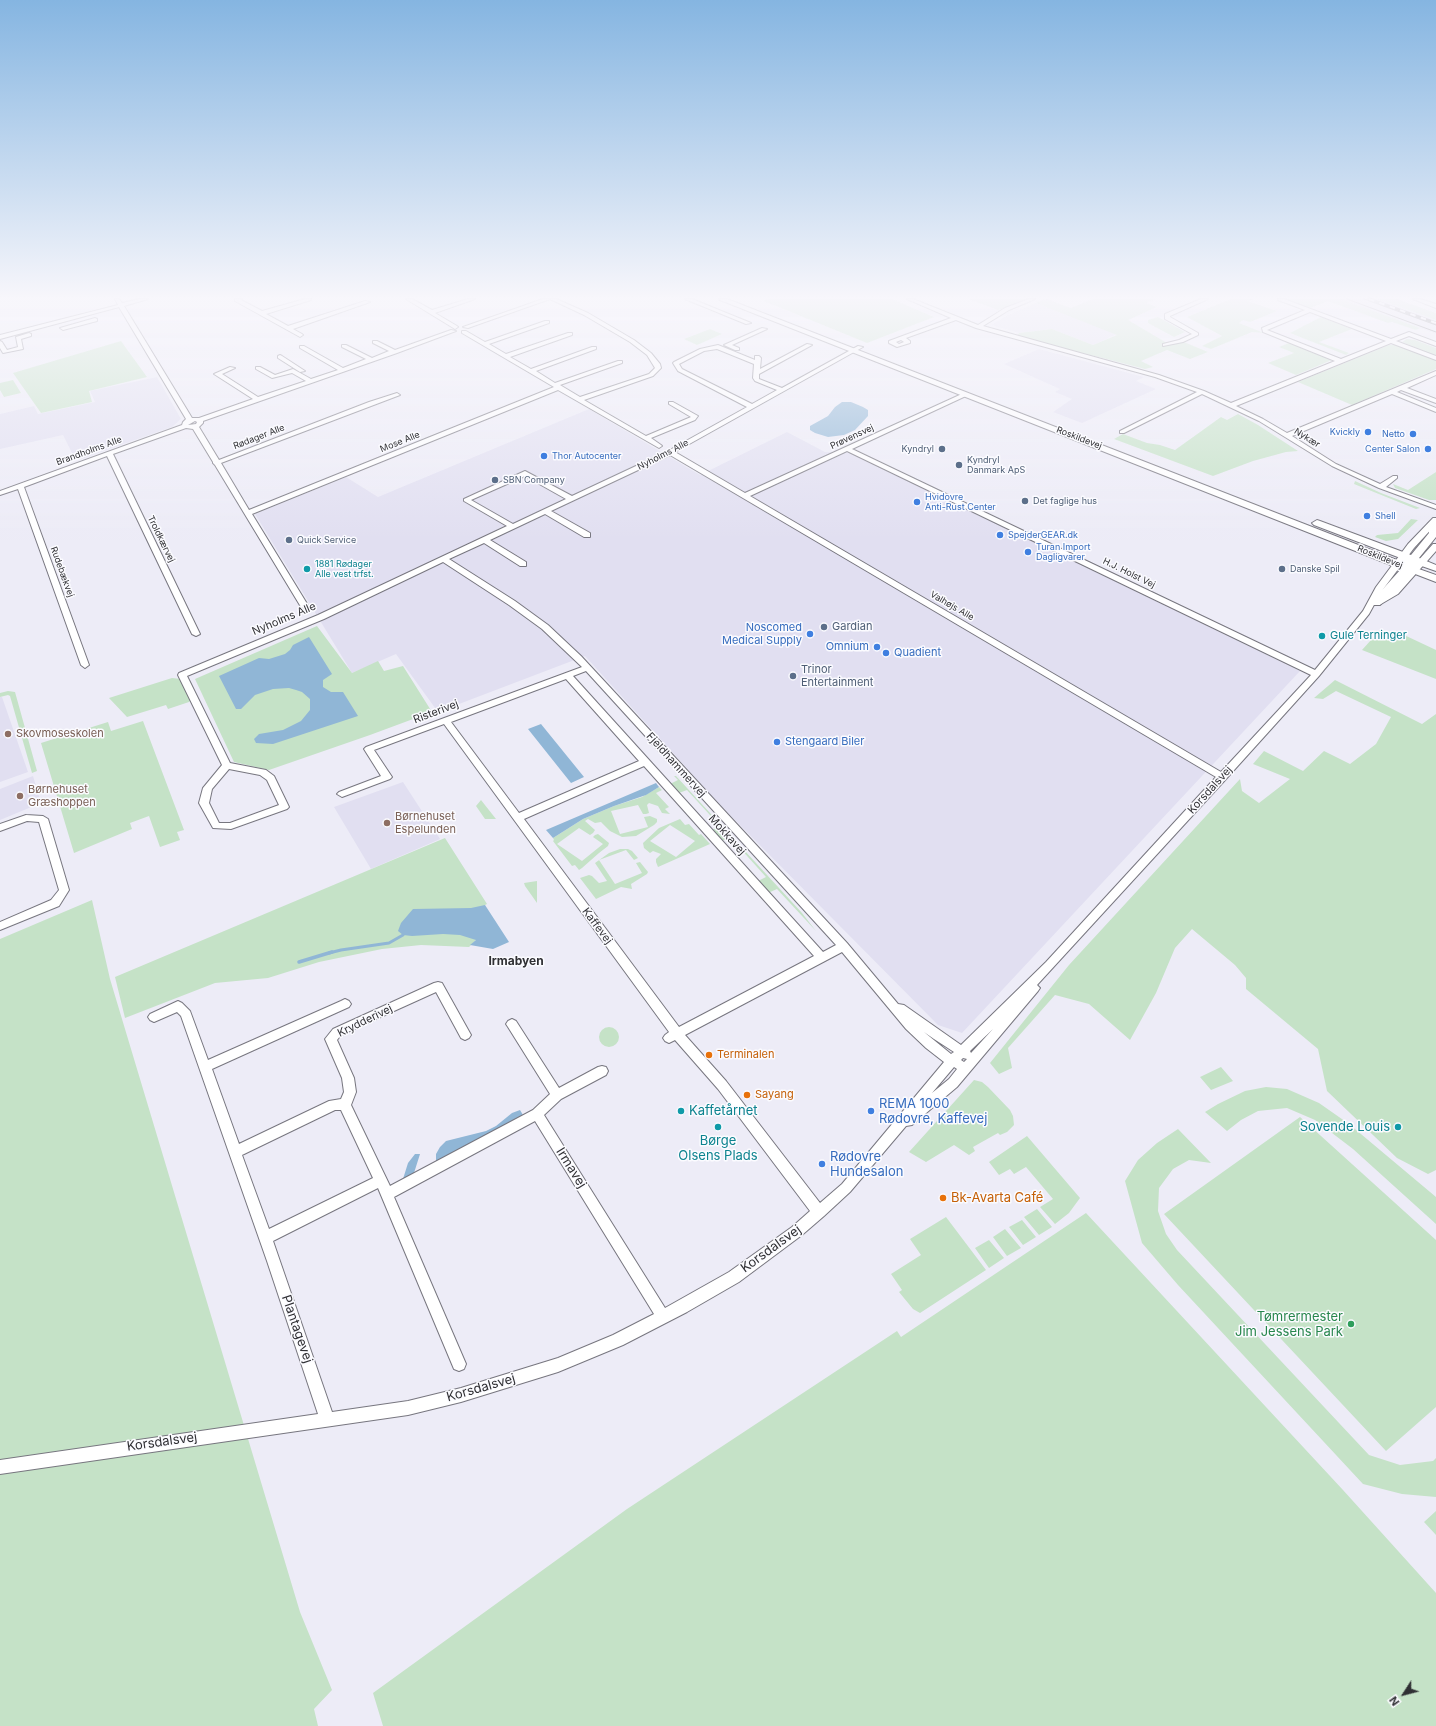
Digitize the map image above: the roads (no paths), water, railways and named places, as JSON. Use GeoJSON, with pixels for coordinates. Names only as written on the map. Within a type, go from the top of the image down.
{"type":"FeatureCollection","features":[{"type":"Feature","properties":{"kind":"main road","name":"Roskildevej"},"geometry":{"type":"LineString","coordinates":[[931,380],[1290,521],[1409,563],[1436,568]]}},
{"type":"Feature","properties":{"kind":"main road","name":"Roskildevej"},"geometry":{"type":"LineString","coordinates":[[936,380],[1409,563],[1436,579]]}},
{"type":"Feature","properties":{"kind":"main road"},"geometry":{"type":"LineString","coordinates":[[1376,603],[1405,572],[1409,563],[1434,533],[1434,522]]}},
{"type":"Feature","properties":{"kind":"main road"},"geometry":{"type":"LineString","coordinates":[[1409,563],[1436,573]]}},
{"type":"Feature","properties":{"kind":"street"},"geometry":{"type":"LineString","coordinates":[[166,380],[190,420],[198,423],[216,463],[305,607]]}},
{"type":"Feature","properties":{"kind":"street"},"geometry":{"type":"LineString","coordinates":[[226,380],[258,400]]}},
{"type":"Feature","properties":{"kind":"street"},"geometry":{"type":"LineString","coordinates":[[185,426],[198,423],[317,380]]}},
{"type":"Feature","properties":{"kind":"street"},"geometry":{"type":"LineString","coordinates":[[546,380],[659,446]]}},
{"type":"Feature","properties":{"kind":"street"},"geometry":{"type":"LineString","coordinates":[[557,386],[574,380]]}},
{"type":"Feature","properties":{"kind":"street"},"geometry":{"type":"LineString","coordinates":[[580,399],[635,380]]}},
{"type":"Feature","properties":{"kind":"street"},"geometry":{"type":"LineString","coordinates":[[699,380],[752,407]]}},
{"type":"Feature","properties":{"kind":"street"},"geometry":{"type":"LineString","coordinates":[[757,380],[782,390]]}},
{"type":"Feature","properties":{"kind":"street","name":"Nyholms Alle"},"geometry":{"type":"LineString","coordinates":[[227,765],[182,675],[321,616],[547,512],[670,452],[801,380]]}},
{"type":"Feature","properties":{"kind":"street","name":"Nykær"},"geometry":{"type":"LineString","coordinates":[[1167,380],[1232,405],[1261,420],[1334,465],[1381,487],[1436,507]]}},
{"type":"Feature","properties":{"kind":"street"},"geometry":{"type":"LineString","coordinates":[[1232,405],[1297,380]]}},
{"type":"Feature","properties":{"kind":"street"},"geometry":{"type":"LineString","coordinates":[[1287,436],[1421,380]]}},
{"type":"Feature","properties":{"kind":"street","name":"Mose Alle"},"geometry":{"type":"LineString","coordinates":[[247,513],[557,386]]}},
{"type":"Feature","properties":{"kind":"street"},"geometry":{"type":"LineString","coordinates":[[1402,388],[1436,401]]}},
{"type":"Feature","properties":{"kind":"street"},"geometry":{"type":"LineString","coordinates":[[1122,432],[1202,392]]}},
{"type":"Feature","properties":{"kind":"street"},"geometry":{"type":"LineString","coordinates":[[1392,392],[1436,410]]}},
{"type":"Feature","properties":{"kind":"street","name":"Prøvensvej"},"geometry":{"type":"LineString","coordinates":[[745,496],[966,394]]}},
{"type":"Feature","properties":{"kind":"street","name":"Rødager Alle"},"geometry":{"type":"LineString","coordinates":[[216,463],[371,403],[397,395]]}},
{"type":"Feature","properties":{"kind":"street"},"geometry":{"type":"LineString","coordinates":[[646,438],[693,419],[695,416],[671,403]]}},
{"type":"Feature","properties":{"kind":"street"},"geometry":{"type":"LineString","coordinates":[[185,426],[185,423],[190,420]]}},
{"type":"Feature","properties":{"kind":"street","name":"Brandholms Alle"},"geometry":{"type":"LineString","coordinates":[[0,493],[185,426]]}},
{"type":"Feature","properties":{"kind":"street","name":"H.J. Holst Vej"},"geometry":{"type":"LineString","coordinates":[[847,449],[1316,674]]}},
{"type":"Feature","properties":{"kind":"street","name":"Valhøjs Alle"},"geometry":{"type":"LineString","coordinates":[[670,452],[1223,777]]}},
{"type":"Feature","properties":{"kind":"street","name":"Troldkærvej"},"geometry":{"type":"LineString","coordinates":[[109,453],[196,634]]}},
{"type":"Feature","properties":{"kind":"street"},"geometry":{"type":"LineString","coordinates":[[513,527],[466,500],[525,473],[572,499]]}},
{"type":"Feature","properties":{"kind":"street"},"geometry":{"type":"LineString","coordinates":[[1381,487],[1395,477]]}},
{"type":"Feature","properties":{"kind":"street","name":"Rudebækvej"},"geometry":{"type":"LineString","coordinates":[[20,486],[85,665]]}},
{"type":"Feature","properties":{"kind":"street"},"geometry":{"type":"LineString","coordinates":[[547,512],[587,535]]}},
{"type":"Feature","properties":{"kind":"street"},"geometry":{"type":"LineString","coordinates":[[485,540],[523,564]]}},
{"type":"Feature","properties":{"kind":"street","name":"Korsdalsvej"},"geometry":{"type":"LineString","coordinates":[[1366,612],[1380,587],[1409,563],[1436,546]]}},
{"type":"Feature","properties":{"kind":"street","name":"Fjeldhammervej"},"geometry":{"type":"LineString","coordinates":[[444,559],[512,603],[545,627],[587,668],[843,946],[886,998],[916,1031],[930,1045],[952,1061],[969,1063]]}},
{"type":"Feature","properties":{"kind":"street","name":"Korsdalsvej"},"geometry":{"type":"LineString","coordinates":[[0,1467],[408,1408],[487,1388],[558,1365],[618,1340],[663,1317],[734,1276],[797,1231],[846,1188],[952,1061],[1050,965],[1316,674],[1366,612],[1376,603]]}},
{"type":"Feature","properties":{"kind":"street","name":"Risterivej"},"geometry":{"type":"LineString","coordinates":[[342,794],[387,777],[369,749],[587,668]]}},
{"type":"Feature","properties":{"kind":"street","name":"Mokkavej"},"geometry":{"type":"LineString","coordinates":[[567,675],[821,957]]}},
{"type":"Feature","properties":{"kind":"street","name":"Kaffevej"},"geometry":{"type":"LineString","coordinates":[[446,721],[518,818],[673,1036]]}},
{"type":"Feature","properties":{"kind":"street"},"geometry":{"type":"LineString","coordinates":[[518,818],[646,762]]}},
{"type":"Feature","properties":{"kind":"street"},"geometry":{"type":"LineString","coordinates":[[227,765],[263,772],[271,778],[284,807],[231,826],[216,826],[204,803],[208,788],[227,765]]}},
{"type":"Feature","properties":{"kind":"street"},"geometry":{"type":"LineString","coordinates":[[0,828],[26,818],[43,819],[64,890],[55,903],[0,926]]}},
{"type":"Feature","properties":{"kind":"street"},"geometry":{"type":"LineString","coordinates":[[819,1212],[720,1082],[673,1036],[843,946]]}},
{"type":"Feature","properties":{"kind":"street","name":"Korsdalsvej"},"geometry":{"type":"LineString","coordinates":[[889,1137],[946,1090],[1033,990],[1050,965]]}},
{"type":"Feature","properties":{"kind":"street","name":"Krydderivej"},"geometry":{"type":"LineString","coordinates":[[345,1105],[350,1092],[348,1078],[331,1039],[337,1032],[438,986],[465,1035]]}},
{"type":"Feature","properties":{"kind":"street","name":"Fjeldhammervej"},"geometry":{"type":"LineString","coordinates":[[886,998],[938,1036],[962,1050]]}},
{"type":"Feature","properties":{"kind":"street"},"geometry":{"type":"LineString","coordinates":[[205,1067],[345,1004]]}},
{"type":"Feature","properties":{"kind":"street","name":"Plantagevej"},"geometry":{"type":"LineString","coordinates":[[154,1017],[178,1006],[186,1014],[266,1238],[327,1420]]}},
{"type":"Feature","properties":{"kind":"street"},"geometry":{"type":"LineString","coordinates":[[512,1024],[557,1095]]}},
{"type":"Feature","properties":{"kind":"street"},"geometry":{"type":"LineString","coordinates":[[962,1050],[969,1063]]}},
{"type":"Feature","properties":{"kind":"street"},"geometry":{"type":"LineString","coordinates":[[387,1194],[537,1114],[557,1095],[602,1071]]}},
{"type":"Feature","properties":{"kind":"street"},"geometry":{"type":"LineString","coordinates":[[235,1152],[334,1105],[345,1105],[387,1194],[459,1364]]}},
{"type":"Feature","properties":{"kind":"street","name":"Irmavej"},"geometry":{"type":"LineString","coordinates":[[537,1114],[663,1317]]}},
{"type":"Feature","properties":{"kind":"street"},"geometry":{"type":"LineString","coordinates":[[266,1238],[380,1180]]}},
{"type":"Feature","properties":{"kind":"water"},"geometry":{"type":"Polygon","coordinates":[[[842,402],[851,402],[868,410],[868,416],[855,430],[844,435],[828,437],[810,430],[810,426],[828,416],[835,407],[842,402]]]}},
{"type":"Feature","properties":{"kind":"water"},"geometry":{"type":"Polygon","coordinates":[[[309,637],[332,674],[323,680],[323,687],[331,692],[343,692],[358,716],[273,744],[256,743],[254,739],[259,734],[283,730],[301,721],[310,710],[310,699],[302,692],[289,688],[273,689],[255,695],[241,709],[236,709],[219,676],[259,658],[269,659],[285,654],[293,645],[309,637]]]}},
{"type":"Feature","properties":{"kind":"water"},"geometry":{"type":"Polygon","coordinates":[[[541,724],[584,777],[571,783],[528,729],[541,724]]]}},
{"type":"Feature","properties":{"kind":"water"},"geometry":{"type":"Polygon","coordinates":[[[656,783],[659,787],[646,795],[583,819],[553,838],[546,830],[656,783]]]}},
{"type":"Feature","properties":{"kind":"water"},"geometry":{"type":"Polygon","coordinates":[[[485,905],[509,942],[493,949],[470,945],[476,940],[460,935],[443,934],[412,936],[403,935],[398,931],[401,923],[413,909],[471,908],[485,905]]]}},
{"type":"Feature","properties":{"kind":"water"},"geometry":{"type":"Polygon","coordinates":[[[520,1110],[523,1115],[436,1162],[436,1154],[446,1141],[486,1131],[496,1126],[512,1113],[520,1110]]]}},
{"type":"Feature","properties":{"kind":"water"},"geometry":{"type":"Polygon","coordinates":[[[415,1154],[420,1154],[414,1173],[403,1179],[408,1163],[415,1154]]]}},
{"type":"Feature","properties":{"kind":"waterway"},"geometry":{"type":"LineString","coordinates":[[329,953],[389,943],[403,935]]}},
{"type":"Feature","properties":{"kind":"waterway"},"geometry":{"type":"LineString","coordinates":[[299,962],[332,952]]}},
{"type":"Feature","properties":{"kind":"place","name":"Kvickly"},"geometry":{"type":"Point","coordinates":[1368,432]}},
{"type":"Feature","properties":{"kind":"place","name":"Netto"},"geometry":{"type":"Point","coordinates":[1413,434]}},
{"type":"Feature","properties":{"kind":"place","name":"Kyndryl"},"geometry":{"type":"Point","coordinates":[942,449]}},
{"type":"Feature","properties":{"kind":"place","name":"Center Salon"},"geometry":{"type":"Point","coordinates":[1428,449]}},
{"type":"Feature","properties":{"kind":"place","name":"Thor Autocenter"},"geometry":{"type":"Point","coordinates":[544,456]}},
{"type":"Feature","properties":{"kind":"place","name":"Kyndryl Danmark ApS"},"geometry":{"type":"Point","coordinates":[959,465]}},
{"type":"Feature","properties":{"kind":"place","name":"SBN Company"},"geometry":{"type":"Point","coordinates":[495,480]}},
{"type":"Feature","properties":{"kind":"place","name":"Det faglige hus"},"geometry":{"type":"Point","coordinates":[1025,501]}},
{"type":"Feature","properties":{"kind":"place","name":"Hvidovre Anti-Rust Center"},"geometry":{"type":"Point","coordinates":[917,502]}},
{"type":"Feature","properties":{"kind":"place","name":"Shell"},"geometry":{"type":"Point","coordinates":[1367,516]}},
{"type":"Feature","properties":{"kind":"place","name":"SpejderGEAR.dk"},"geometry":{"type":"Point","coordinates":[1000,535]}},
{"type":"Feature","properties":{"kind":"place","name":"Quick Service"},"geometry":{"type":"Point","coordinates":[289,540]}},
{"type":"Feature","properties":{"kind":"place","name":"Turan Import Dagligvarer"},"geometry":{"type":"Point","coordinates":[1028,552]}},
{"type":"Feature","properties":{"kind":"place","name":"1881 Rødager Alle vest trfst."},"geometry":{"type":"Point","coordinates":[307,569]}},
{"type":"Feature","properties":{"kind":"place","name":"Danske Spil"},"geometry":{"type":"Point","coordinates":[1282,569]}},
{"type":"Feature","properties":{"kind":"place","name":"Gardian"},"geometry":{"type":"Point","coordinates":[824,627]}},
{"type":"Feature","properties":{"kind":"place","name":"Noscomed Medical Supply"},"geometry":{"type":"Point","coordinates":[810,634]}},
{"type":"Feature","properties":{"kind":"place","name":"Gule Terninger"},"geometry":{"type":"Point","coordinates":[1322,636]}},
{"type":"Feature","properties":{"kind":"place","name":"Omnium"},"geometry":{"type":"Point","coordinates":[877,647]}},
{"type":"Feature","properties":{"kind":"place","name":"Quadient"},"geometry":{"type":"Point","coordinates":[886,653]}},
{"type":"Feature","properties":{"kind":"place","name":"Trinor Entertainment"},"geometry":{"type":"Point","coordinates":[793,676]}},
{"type":"Feature","properties":{"kind":"place","name":"Skovmoseskolen"},"geometry":{"type":"Point","coordinates":[8,734]}},
{"type":"Feature","properties":{"kind":"place","name":"Stengaard Biler"},"geometry":{"type":"Point","coordinates":[777,742]}},
{"type":"Feature","properties":{"kind":"place","name":"Børnehuset Græshoppen"},"geometry":{"type":"Point","coordinates":[20,796]}},
{"type":"Feature","properties":{"kind":"place","name":"Børnehuset Espelunden"},"geometry":{"type":"Point","coordinates":[387,823]}},
{"type":"Feature","properties":{"kind":"place","name":"Terminalen"},"geometry":{"type":"Point","coordinates":[709,1055]}},
{"type":"Feature","properties":{"kind":"place","name":"Sayang"},"geometry":{"type":"Point","coordinates":[747,1095]}},
{"type":"Feature","properties":{"kind":"place","name":"Kaffetårnet"},"geometry":{"type":"Point","coordinates":[681,1111]}},
{"type":"Feature","properties":{"kind":"place","name":"REMA 1000 Rødovre, Kaffevej"},"geometry":{"type":"Point","coordinates":[871,1111]}},
{"type":"Feature","properties":{"kind":"place","name":"Børge Olsens Plads"},"geometry":{"type":"Point","coordinates":[718,1127]}},
{"type":"Feature","properties":{"kind":"place","name":"Sovende Louis"},"geometry":{"type":"Point","coordinates":[1398,1127]}},
{"type":"Feature","properties":{"kind":"place","name":"Rødovre Hundesalon"},"geometry":{"type":"Point","coordinates":[822,1164]}},
{"type":"Feature","properties":{"kind":"place","name":"Bk-Avarta Café"},"geometry":{"type":"Point","coordinates":[943,1198]}},
{"type":"Feature","properties":{"kind":"place","name":"Tømrermester Jim Jessens Park"},"geometry":{"type":"Point","coordinates":[1351,1324]}},
{"type":"Feature","properties":{"kind":"district","name":"Irmabyen"},"geometry":{"type":"Point","coordinates":[516,961]}}]}
